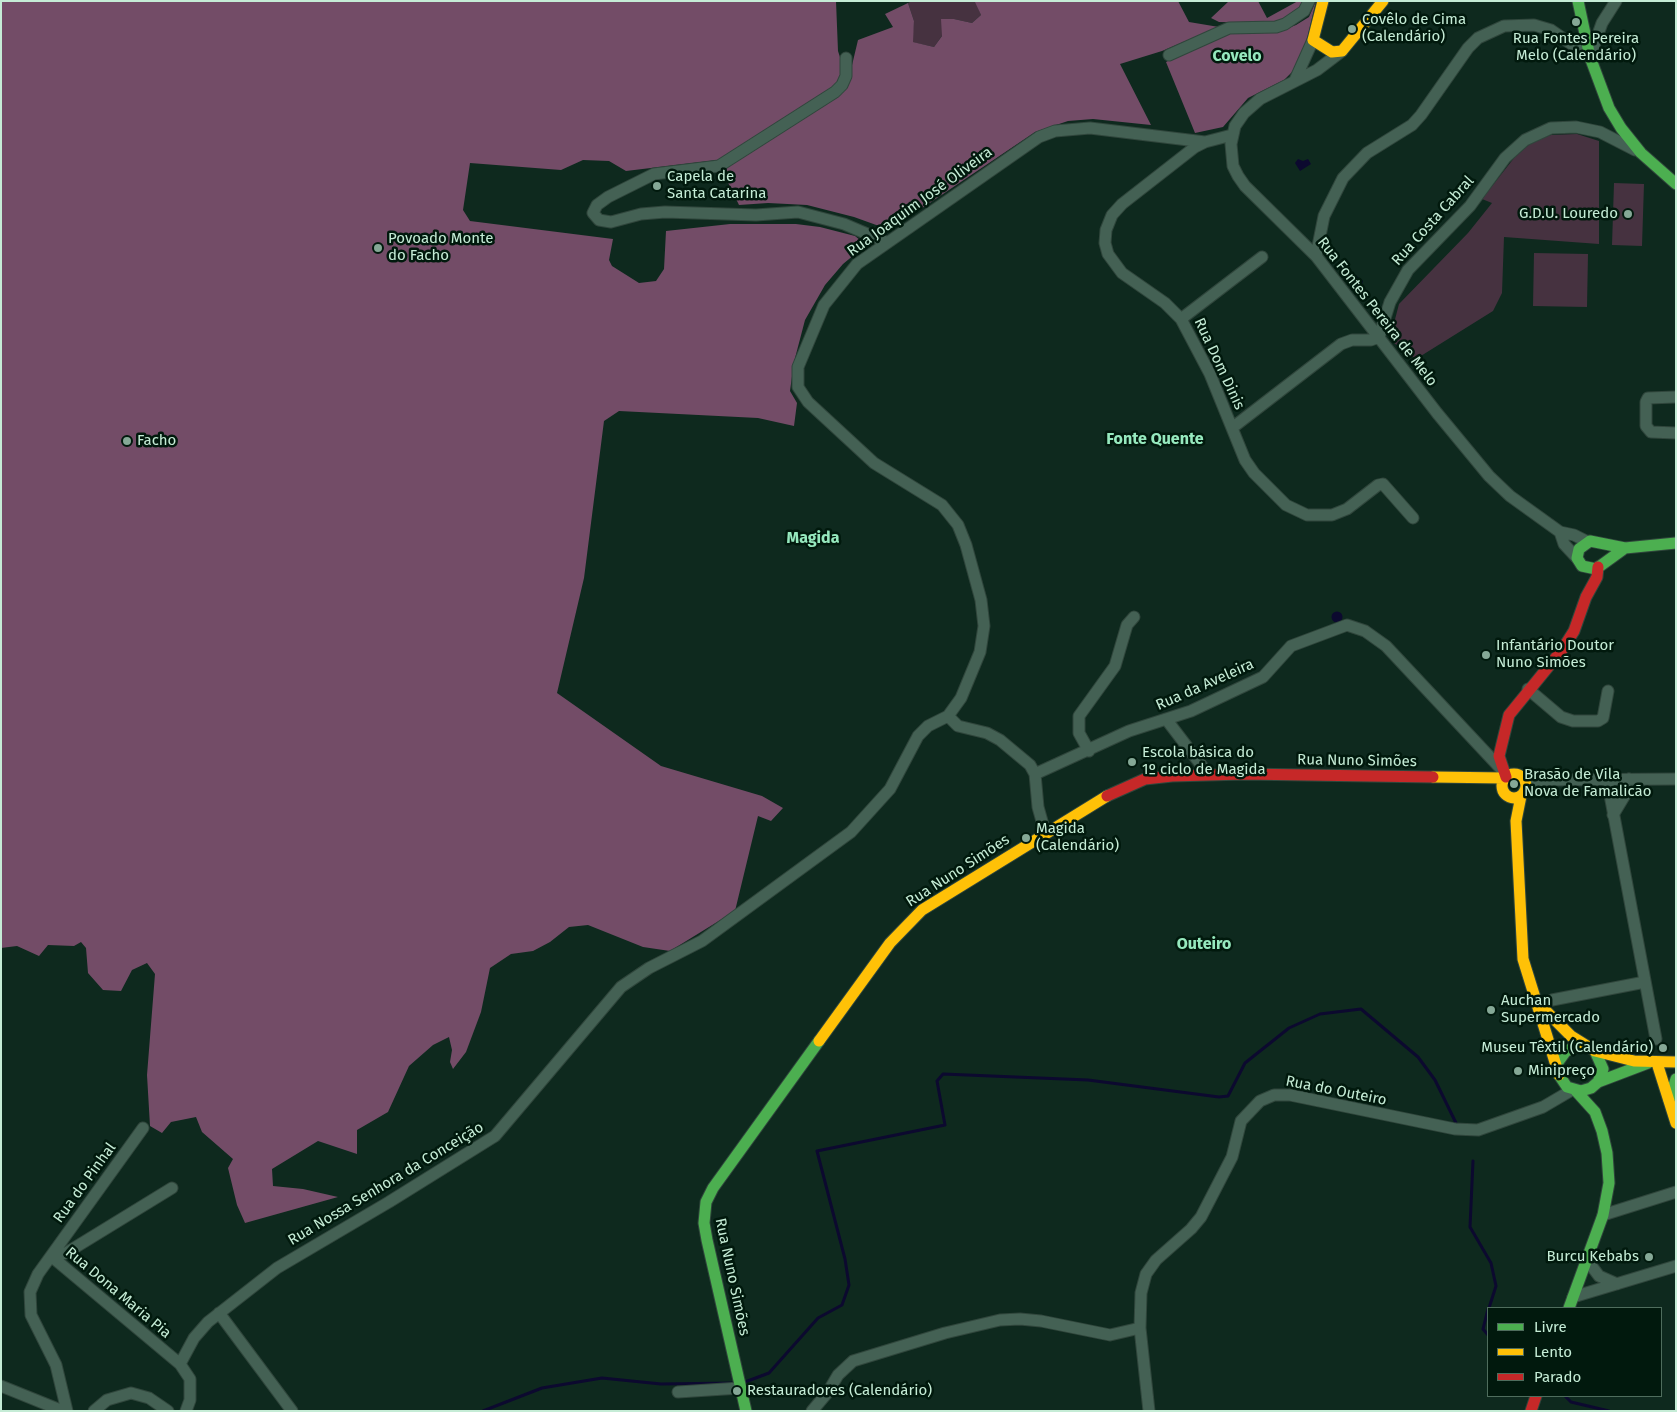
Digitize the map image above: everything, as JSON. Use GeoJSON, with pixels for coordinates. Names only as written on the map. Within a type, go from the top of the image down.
{"type":"FeatureCollection","features":[{"type":"Feature","properties":{"kind":"street"},"geometry":{"type":"LineString","coordinates":[[1169,55],[1229,28],[1276,27],[1285,24],[1304,11],[1309,1]]}},
{"type":"Feature","properties":{"kind":"street"},"geometry":{"type":"LineString","coordinates":[[1295,80],[1312,40],[1323,1]]}},
{"type":"Feature","properties":{"kind":"street"},"geometry":{"type":"LineString","coordinates":[[1232,135],[1239,119],[1252,105],[1295,80],[1317,70],[1342,51],[1383,1]]}},
{"type":"Feature","properties":{"kind":"street"},"geometry":{"type":"LineString","coordinates":[[1578,1],[1590,57],[1609,108],[1621,128],[1641,153],[1676,184]]}},
{"type":"Feature","properties":{"kind":"street"},"geometry":{"type":"LineString","coordinates":[[1590,57],[1602,23],[1616,1]]}},
{"type":"Feature","properties":{"kind":"street"},"geometry":{"type":"LineString","coordinates":[[1316,256],[1324,216],[1344,178],[1367,154],[1412,125],[1421,116],[1468,48],[1478,38],[1504,26],[1534,25],[1550,30],[1590,57]]}},
{"type":"Feature","properties":{"kind":"street"},"geometry":{"type":"LineString","coordinates":[[1312,40],[1324,49],[1332,52],[1342,51]]}},
{"type":"Feature","properties":{"kind":"street"},"geometry":{"type":"LineString","coordinates":[[846,58],[846,76],[842,85],[835,92],[718,166],[654,174],[608,197],[597,205],[593,213],[599,220],[611,222],[641,214],[665,212],[756,215],[798,212],[844,224],[886,242]]}},
{"type":"Feature","properties":{"kind":"street","name":"Rua Costa Cabral"},"geometry":{"type":"LineString","coordinates":[[1379,337],[1390,302],[1408,270],[1470,206],[1505,158],[1525,140],[1551,128],[1576,127],[1600,132],[1641,153]]}},
{"type":"Feature","properties":{"kind":"street","name":"Rua Joaquim José Oliveira"},"geometry":{"type":"LineString","coordinates":[[948,716],[961,698],[980,652],[984,626],[981,600],[966,545],[958,525],[942,505],[874,463],[802,395],[797,380],[798,367],[824,304],[845,276],[886,242],[1024,146],[1055,131],[1090,128],[1205,142]]}},
{"type":"Feature","properties":{"kind":"street","name":"Rua Fontes Pereira de Melo"},"geometry":{"type":"LineString","coordinates":[[1232,135],[1231,153],[1238,176],[1316,256],[1437,413],[1489,476],[1510,496],[1560,532],[1574,535],[1588,542],[1625,548],[1676,543]]}},
{"type":"Feature","properties":{"kind":"street","name":"Rua Dom Dinis"},"geometry":{"type":"LineString","coordinates":[[1232,135],[1205,142],[1184,155],[1122,204],[1112,215],[1105,236],[1108,254],[1122,273],[1165,303],[1181,319],[1210,374],[1246,460],[1254,473],[1286,505],[1296,511],[1313,516],[1332,515],[1347,509],[1378,485],[1383,484],[1413,518]]}},
{"type":"Feature","properties":{"kind":"street"},"geometry":{"type":"LineString","coordinates":[[1181,319],[1262,257]]}},
{"type":"Feature","properties":{"kind":"street"},"geometry":{"type":"LineString","coordinates":[[1232,428],[1341,344],[1352,340],[1372,340],[1379,337]]}},
{"type":"Feature","properties":{"kind":"street"},"geometry":{"type":"LineString","coordinates":[[1676,397],[1648,398],[1646,402],[1646,426],[1651,432],[1676,433]]}},
{"type":"Feature","properties":{"kind":"street","name":"Rua Fontes Pereira de Melo"},"geometry":{"type":"LineString","coordinates":[[1560,532],[1564,544],[1580,562]]}},
{"type":"Feature","properties":{"kind":"street"},"geometry":{"type":"LineString","coordinates":[[1586,597],[1579,549],[1588,542]]}},
{"type":"Feature","properties":{"kind":"street"},"geometry":{"type":"LineString","coordinates":[[1595,1112],[1558,1074],[1523,959],[1516,821],[1504,736],[1509,715],[1528,689],[1562,650],[1574,631],[1586,597],[1597,577],[1606,554],[1600,544]]}},
{"type":"Feature","properties":{"kind":"street","name":"Rua Fontes Pereira de Melo"},"geometry":{"type":"LineString","coordinates":[[1601,565],[1625,548]]}},
{"type":"Feature","properties":{"kind":"street"},"geometry":{"type":"LineString","coordinates":[[1580,562],[1591,569],[1601,565]]}},
{"type":"Feature","properties":{"kind":"street"},"geometry":{"type":"LineString","coordinates":[[1089,751],[1079,733],[1080,716],[1115,666],[1127,625],[1134,617]]}},
{"type":"Feature","properties":{"kind":"street","name":"Rua da Aveleira"},"geometry":{"type":"LineString","coordinates":[[1034,774],[1129,732],[1191,711],[1263,677],[1291,646],[1343,626],[1350,626],[1365,631],[1386,646],[1510,779]]}},
{"type":"Feature","properties":{"kind":"street"},"geometry":{"type":"LineString","coordinates":[[1528,689],[1561,717],[1573,721],[1601,720],[1605,714],[1608,691]]}},
{"type":"Feature","properties":{"kind":"street"},"geometry":{"type":"LineString","coordinates":[[948,716],[958,726],[987,733],[1000,740],[1030,765],[1034,774],[1038,807],[1045,832]]}},
{"type":"Feature","properties":{"kind":"street","name":"Rua Nossa Senhora da Conceição"},"geometry":{"type":"LineString","coordinates":[[180,1364],[199,1332],[219,1313],[276,1268],[389,1202],[495,1136],[621,987],[649,968],[709,937],[851,832],[890,789],[918,736],[928,726],[948,716]]}},
{"type":"Feature","properties":{"kind":"street"},"geometry":{"type":"LineString","coordinates":[[1166,720],[1208,774]]}},
{"type":"Feature","properties":{"kind":"street"},"geometry":{"type":"LineString","coordinates":[[1504,736],[1510,779]]}},
{"type":"Feature","properties":{"kind":"street","name":"Rua Nuno Simões"},"geometry":{"type":"LineString","coordinates":[[746,1411],[705,1230],[704,1209],[709,1195],[900,930],[922,910],[1045,832],[1134,782],[1156,778],[1208,774],[1510,779]]}},
{"type":"Feature","properties":{"kind":"street"},"geometry":{"type":"LineString","coordinates":[[1481,778],[1676,780]]}},
{"type":"Feature","properties":{"kind":"street"},"geometry":{"type":"LineString","coordinates":[[1607,779],[1656,1038]]}},
{"type":"Feature","properties":{"kind":"street"},"geometry":{"type":"LineString","coordinates":[[1613,815],[1625,795],[1628,779]]}},
{"type":"Feature","properties":{"kind":"street"},"geometry":{"type":"LineString","coordinates":[[1552,1000],[1645,982]]}},
{"type":"Feature","properties":{"kind":"street"},"geometry":{"type":"LineString","coordinates":[[1536,1000],[1555,1021],[1599,1056],[1603,1070],[1597,1084],[1595,1112],[1605,1142],[1608,1164],[1608,1194],[1604,1215],[1571,1303]]}},
{"type":"Feature","properties":{"kind":"street"},"geometry":{"type":"LineString","coordinates":[[1543,1107],[1553,1096],[1558,1074],[1558,1062],[1566,1051],[1579,1046],[1653,1063],[1676,1062]]}},
{"type":"Feature","properties":{"kind":"street"},"geometry":{"type":"LineString","coordinates":[[1574,1090],[1586,1090],[1653,1063]]}},
{"type":"Feature","properties":{"kind":"street"},"geometry":{"type":"LineString","coordinates":[[1653,1063],[1658,1071],[1676,1123]]}},
{"type":"Feature","properties":{"kind":"street"},"geometry":{"type":"LineString","coordinates":[[1669,1100],[1676,1079]]}},
{"type":"Feature","properties":{"kind":"street","name":"Rua do Outeiro"},"geometry":{"type":"LineString","coordinates":[[1149,1411],[1140,1328],[1141,1292],[1151,1266],[1191,1229],[1201,1217],[1232,1157],[1241,1121],[1267,1097],[1290,1095],[1466,1130],[1478,1130],[1543,1107],[1574,1090]]}},
{"type":"Feature","properties":{"kind":"street","name":"Rua do Pinhal"},"geometry":{"type":"LineString","coordinates":[[51,1256],[142,1128]]}},
{"type":"Feature","properties":{"kind":"street"},"geometry":{"type":"LineString","coordinates":[[51,1256],[66,1253],[172,1188]]}},
{"type":"Feature","properties":{"kind":"street"},"geometry":{"type":"LineString","coordinates":[[1604,1215],[1676,1192]]}},
{"type":"Feature","properties":{"kind":"street","name":"Rua Dona Maria Pia"},"geometry":{"type":"LineString","coordinates":[[67,1411],[59,1373],[34,1325],[30,1309],[30,1292],[33,1282],[51,1256],[180,1364]]}},
{"type":"Feature","properties":{"kind":"street"},"geometry":{"type":"LineString","coordinates":[[1587,1260],[1599,1276],[1617,1284]]}},
{"type":"Feature","properties":{"kind":"street"},"geometry":{"type":"LineString","coordinates":[[1571,1303],[1617,1284],[1676,1266]]}},
{"type":"Feature","properties":{"kind":"street"},"geometry":{"type":"LineString","coordinates":[[219,1313],[292,1411]]}},
{"type":"Feature","properties":{"kind":"street"},"geometry":{"type":"LineString","coordinates":[[812,1411],[828,1392],[838,1375],[853,1361],[946,1333],[1000,1320],[1041,1321],[1110,1334],[1140,1328]]}},
{"type":"Feature","properties":{"kind":"street"},"geometry":{"type":"LineString","coordinates":[[180,1364],[190,1379],[190,1400],[186,1411]]}},
{"type":"Feature","properties":{"kind":"street"},"geometry":{"type":"LineString","coordinates":[[1,1386],[63,1411]]}},
{"type":"Feature","properties":{"kind":"street"},"geometry":{"type":"LineString","coordinates":[[678,1392],[740,1388]]}},
{"type":"Feature","properties":{"kind":"street"},"geometry":{"type":"LineString","coordinates":[[94,1411],[106,1400],[131,1393],[149,1398],[168,1411]]}},
{"type":"Feature","properties":{"kind":"street"},"geometry":{"type":"LineString","coordinates":[[1531,1411],[1536,1397]]}},
{"type":"Feature","properties":{"kind":"shaded area"},"geometry":{"type":"Polygon","coordinates":[[[1,1],[836,1],[838,51],[848,82],[858,40],[893,27],[885,14],[908,3],[914,21],[913,42],[934,47],[942,36],[941,19],[954,19],[972,23],[981,15],[975,2],[977,1],[1178,1],[1189,22],[1219,27],[1162,51],[1120,64],[1151,125],[1093,119],[1068,121],[1035,132],[897,225],[879,226],[854,217],[807,205],[768,203],[739,205],[717,160],[626,171],[609,161],[583,160],[561,170],[470,163],[463,210],[470,221],[613,239],[609,260],[612,266],[639,283],[656,281],[664,269],[666,231],[730,224],[796,224],[820,227],[855,236],[861,241],[860,250],[843,264],[825,285],[805,320],[794,362],[790,391],[797,403],[794,426],[758,418],[619,411],[604,421],[584,578],[557,693],[661,766],[762,796],[783,808],[771,821],[758,816],[735,911],[670,951],[643,947],[588,925],[569,927],[550,942],[533,951],[511,954],[490,968],[481,1012],[466,1052],[453,1069],[450,1062],[452,1050],[449,1037],[433,1045],[409,1066],[388,1112],[357,1130],[357,1154],[318,1141],[272,1169],[273,1186],[303,1189],[338,1197],[245,1223],[237,1205],[228,1168],[233,1159],[202,1132],[196,1117],[171,1122],[162,1133],[150,1126],[147,1075],[155,974],[147,963],[132,970],[121,991],[103,990],[88,973],[86,948],[81,942],[74,946],[48,945],[39,956],[17,946],[1,948],[1,1]]]}},
{"type":"Feature","properties":{"kind":"shaded area"},"geometry":{"type":"Polygon","coordinates":[[[912,1],[977,1],[981,15],[972,23],[954,19],[934,47],[912,42],[914,21],[908,3],[912,1]]]}},
{"type":"Feature","properties":{"kind":"shaded area"},"geometry":{"type":"Polygon","coordinates":[[[1229,1],[1258,1],[1267,18],[1298,1],[1305,1],[1302,9],[1285,20],[1270,23],[1219,22],[1211,18],[1229,1]]]}},
{"type":"Feature","properties":{"kind":"shaded area"},"geometry":{"type":"Polygon","coordinates":[[[1316,1],[1306,43],[1295,69],[1284,80],[1248,98],[1223,127],[1195,133],[1166,62],[1219,35],[1234,31],[1275,33],[1296,25],[1309,17],[1316,1]]]}},
{"type":"Feature","properties":{"kind":"shaded area"},"geometry":{"type":"Polygon","coordinates":[[[1577,134],[1599,141],[1599,244],[1504,237],[1502,293],[1493,311],[1416,359],[1394,343],[1392,331],[1399,304],[1468,233],[1492,203],[1482,199],[1514,158],[1533,141],[1551,135],[1577,134]]]}},
{"type":"Feature","properties":{"kind":"shaded area"},"geometry":{"type":"Polygon","coordinates":[[[1298,159],[1303,161],[1308,159],[1311,164],[1300,171],[1295,163],[1298,159]]]}},
{"type":"Feature","properties":{"kind":"shaded area","name":"G.D.U. Louredo"},"geometry":{"type":"Polygon","coordinates":[[[1614,183],[1644,184],[1642,246],[1612,245],[1614,183]]]}},
{"type":"Feature","properties":{"kind":"shaded area"},"geometry":{"type":"Polygon","coordinates":[[[1534,253],[1588,254],[1587,307],[1533,306],[1534,253]]]}},
{"type":"Feature","properties":{"kind":"shaded area"},"geometry":{"type":"Polygon","coordinates":[[[1353,273],[1363,281],[1361,287],[1355,287],[1350,279],[1349,275],[1353,273]]]}},
{"type":"Feature","properties":{"kind":"shaded area"},"geometry":{"type":"Polygon","coordinates":[[[1337,611],[1343,617],[1337,623],[1331,617],[1337,611]]]}},
{"type":"Feature","properties":{"kind":"waterway"},"geometry":{"type":"LineString","coordinates":[[745,1382],[769,1373],[818,1318],[842,1305],[849,1285],[845,1259],[817,1151],[945,1125],[937,1081],[943,1074],[1088,1080],[1219,1097],[1228,1096],[1245,1063],[1289,1028],[1320,1014],[1361,1009],[1418,1057],[1435,1080],[1456,1123]]}},
{"type":"Feature","properties":{"kind":"waterway"},"geometry":{"type":"LineString","coordinates":[[1473,1161],[1470,1227],[1491,1263],[1496,1286],[1489,1307]]}},
{"type":"Feature","properties":{"kind":"waterway"},"geometry":{"type":"LineString","coordinates":[[1487,1313],[1483,1329],[1487,1334]]}},
{"type":"Feature","properties":{"kind":"waterway"},"geometry":{"type":"LineString","coordinates":[[483,1411],[542,1388],[602,1378],[661,1384],[734,1383]]}},
{"type":"Feature","properties":{"kind":"waterway"},"geometry":{"type":"LineString","coordinates":[[1566,1397],[1571,1402],[1609,1411]]}},
{"type":"Feature","properties":{"kind":"traffic: fast"},"geometry":{"type":"LineString","coordinates":[[1578,1],[1590,57],[1609,108],[1621,128],[1641,153],[1676,184]]}},
{"type":"Feature","properties":{"kind":"traffic: fast"},"geometry":{"type":"LineString","coordinates":[[1625,548],[1596,569],[1582,566],[1577,558],[1579,549],[1590,541],[1625,548],[1676,543]]}},
{"type":"Feature","properties":{"kind":"traffic: fast"},"geometry":{"type":"LineString","coordinates":[[746,1411],[707,1240],[704,1223],[706,1202],[713,1188],[819,1041]]}},
{"type":"Feature","properties":{"kind":"traffic: fast"},"geometry":{"type":"LineString","coordinates":[[1557,1069],[1558,1062],[1566,1051],[1579,1046],[1586,1047]]}},
{"type":"Feature","properties":{"kind":"traffic: fast"},"geometry":{"type":"LineString","coordinates":[[1559,1075],[1567,1087],[1581,1091],[1591,1088],[1598,1082],[1603,1069],[1595,1051]]}},
{"type":"Feature","properties":{"kind":"traffic: fast"},"geometry":{"type":"LineString","coordinates":[[1598,1082],[1648,1063]]}},
{"type":"Feature","properties":{"kind":"traffic: fast"},"geometry":{"type":"LineString","coordinates":[[1669,1100],[1676,1079]]}},
{"type":"Feature","properties":{"kind":"traffic: fast"},"geometry":{"type":"LineString","coordinates":[[1569,1307],[1603,1215],[1609,1183],[1607,1153],[1602,1131],[1595,1112],[1576,1091]]}},
{"type":"Feature","properties":{"kind":"traffic: slow"},"geometry":{"type":"LineString","coordinates":[[1323,1],[1313,40],[1332,52],[1342,51],[1383,1]]}},
{"type":"Feature","properties":{"kind":"traffic: slow"},"geometry":{"type":"LineString","coordinates":[[1514,774],[1519,775],[1525,781],[1526,786],[1525,791],[1519,797],[1514,798],[1509,797],[1503,791],[1502,786],[1503,781],[1509,775],[1514,774]]}},
{"type":"Feature","properties":{"kind":"traffic: slow"},"geometry":{"type":"LineString","coordinates":[[1433,777],[1504,778]]}},
{"type":"Feature","properties":{"kind":"traffic: slow"},"geometry":{"type":"LineString","coordinates":[[819,1041],[890,943],[922,910],[1107,796]]}},
{"type":"Feature","properties":{"kind":"traffic: slow"},"geometry":{"type":"LineString","coordinates":[[1521,796],[1516,821],[1523,959],[1559,1075]]}},
{"type":"Feature","properties":{"kind":"traffic: slow"},"geometry":{"type":"LineString","coordinates":[[1539,1004],[1571,1036],[1595,1051],[1634,1061],[1676,1062]]}},
{"type":"Feature","properties":{"kind":"traffic: slow"},"geometry":{"type":"LineString","coordinates":[[1657,1063],[1676,1123]]}},
{"type":"Feature","properties":{"kind":"traffic: jam"},"geometry":{"type":"LineString","coordinates":[[1506,777],[1499,756],[1509,715],[1562,650],[1574,631],[1586,597],[1597,577],[1598,567]]}},
{"type":"Feature","properties":{"kind":"traffic: jam"},"geometry":{"type":"LineString","coordinates":[[1107,796],[1145,779],[1172,776],[1244,774],[1433,777]]}},
{"type":"Feature","properties":{"kind":"traffic: jam"},"geometry":{"type":"LineString","coordinates":[[1531,1411],[1536,1397]]}},
{"type":"Feature","properties":{"kind":"place","name":"Rua Fontes Pereira Melo (Calendário)"},"geometry":{"type":"Point","coordinates":[1576,22]}},
{"type":"Feature","properties":{"kind":"place","name":"Covêlo de Cima (Calendário)"},"geometry":{"type":"Point","coordinates":[1352,29]}},
{"type":"Feature","properties":{"kind":"place","name":"Capela de Santa Catarina"},"geometry":{"type":"Point","coordinates":[657,186]}},
{"type":"Feature","properties":{"kind":"place","name":"G.D.U. Louredo"},"geometry":{"type":"Point","coordinates":[1628,214]}},
{"type":"Feature","properties":{"kind":"place","name":"Povoado Monte do Facho"},"geometry":{"type":"Point","coordinates":[378,248]}},
{"type":"Feature","properties":{"kind":"place","name":"Facho"},"geometry":{"type":"Point","coordinates":[127,441]}},
{"type":"Feature","properties":{"kind":"place","name":"Infantário Doutor Nuno Simões"},"geometry":{"type":"Point","coordinates":[1486,655]}},
{"type":"Feature","properties":{"kind":"place","name":"Escola básica do 1º ciclo de Magida"},"geometry":{"type":"Point","coordinates":[1132,762]}},
{"type":"Feature","properties":{"kind":"place","name":"Brasão de Vila Nova de Famalicão"},"geometry":{"type":"Point","coordinates":[1514,784]}},
{"type":"Feature","properties":{"kind":"place","name":"Magida (Calendário)"},"geometry":{"type":"Point","coordinates":[1026,838]}},
{"type":"Feature","properties":{"kind":"place","name":"Auchan Supermercado"},"geometry":{"type":"Point","coordinates":[1491,1010]}},
{"type":"Feature","properties":{"kind":"place","name":"Museu Têxtil (Calendário)"},"geometry":{"type":"Point","coordinates":[1663,1048]}},
{"type":"Feature","properties":{"kind":"place","name":"Minipreço"},"geometry":{"type":"Point","coordinates":[1518,1071]}},
{"type":"Feature","properties":{"kind":"place","name":"Burcu Kebabs"},"geometry":{"type":"Point","coordinates":[1649,1257]}},
{"type":"Feature","properties":{"kind":"place","name":"Restauradores (Calendário)"},"geometry":{"type":"Point","coordinates":[737,1391]}},
{"type":"Feature","properties":{"kind":"district","name":"Covelo"},"geometry":{"type":"Point","coordinates":[1237,57]}},
{"type":"Feature","properties":{"kind":"district","name":"Fonte Quente"},"geometry":{"type":"Point","coordinates":[1155,440]}},
{"type":"Feature","properties":{"kind":"district","name":"Magida"},"geometry":{"type":"Point","coordinates":[813,539]}},
{"type":"Feature","properties":{"kind":"district","name":"Outeiro"},"geometry":{"type":"Point","coordinates":[1204,945]}}]}
